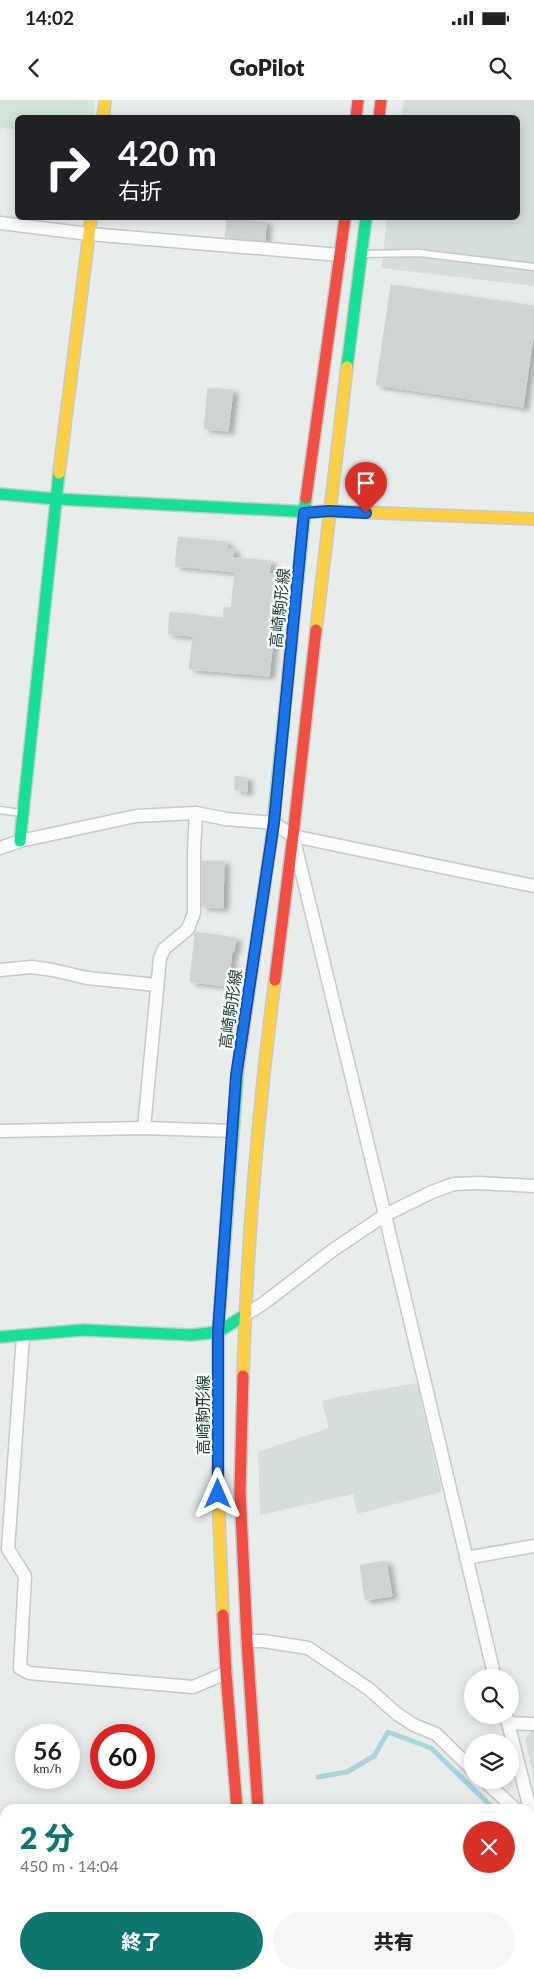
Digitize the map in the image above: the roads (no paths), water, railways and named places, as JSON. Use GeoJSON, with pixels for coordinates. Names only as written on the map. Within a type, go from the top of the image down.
{"type":"FeatureCollection","features":[{"type":"Feature","properties":{"kind":"main road"},"geometry":{"type":"LineString","coordinates":[[103,115],[105,100]]}},
{"type":"Feature","properties":{"kind":"main road"},"geometry":{"type":"LineString","coordinates":[[356,115],[358,100]]}},
{"type":"Feature","properties":{"kind":"main road"},"geometry":{"type":"LineString","coordinates":[[379,115],[381,100]]}},
{"type":"Feature","properties":{"kind":"main road"},"geometry":{"type":"LineString","coordinates":[[20,841],[56,499],[91,220]]}},
{"type":"Feature","properties":{"kind":"main road","name":"高崎駒形線"},"geometry":{"type":"LineString","coordinates":[[237,1804],[226,1673],[218,1494],[218,1332],[236,1076],[274,823],[304,513],[344,220]]}},
{"type":"Feature","properties":{"kind":"main road"},"geometry":{"type":"LineString","coordinates":[[258,1804],[246,1642],[240,1490],[245,1315],[262,1078],[293,836],[329,511],[366,220]]}},
{"type":"Feature","properties":{"kind":"main road"},"geometry":{"type":"LineString","coordinates":[[0,494],[304,513],[329,511],[534,519]]}},
{"type":"Feature","properties":{"kind":"main road"},"geometry":{"type":"LineString","coordinates":[[0,1337],[83,1330],[192,1335],[218,1332],[245,1315]]}},
{"type":"Feature","properties":{"kind":"street"},"geometry":{"type":"LineString","coordinates":[[0,223],[89,234],[340,255]]}},
{"type":"Feature","properties":{"kind":"street"},"geometry":{"type":"LineString","coordinates":[[0,848],[20,841],[136,816],[196,813],[226,819],[274,823],[293,836],[534,886]]}},
{"type":"Feature","properties":{"kind":"street"},"geometry":{"type":"LineString","coordinates":[[144,1128],[160,958],[164,949],[188,929],[194,913],[196,813]]}},
{"type":"Feature","properties":{"kind":"street"},"geometry":{"type":"LineString","coordinates":[[293,836],[493,1669]]}},
{"type":"Feature","properties":{"kind":"street"},"geometry":{"type":"LineString","coordinates":[[0,970],[32,968],[53,970],[87,978],[157,985]]}},
{"type":"Feature","properties":{"kind":"street"},"geometry":{"type":"LineString","coordinates":[[0,1131],[144,1128],[233,1131]]}},
{"type":"Feature","properties":{"kind":"street"},"geometry":{"type":"LineString","coordinates":[[245,1315],[264,1303],[333,1250],[385,1215],[432,1192],[454,1184],[478,1182],[534,1186]]}},
{"type":"Feature","properties":{"kind":"street"},"geometry":{"type":"LineString","coordinates":[[23,1336],[6,1492],[8,1549],[25,1576],[20,1668],[30,1673],[193,1687],[226,1673]]}},
{"type":"Feature","properties":{"kind":"street"},"geometry":{"type":"LineString","coordinates":[[466,1558],[534,1546]]}},
{"type":"Feature","properties":{"kind":"street"},"geometry":{"type":"LineString","coordinates":[[246,1642],[263,1641],[308,1648],[369,1689],[397,1714],[414,1725],[436,1734],[464,1761]]}},
{"type":"Feature","properties":{"kind":"street"},"geometry":{"type":"LineString","coordinates":[[519,1721],[534,1724]]}},
{"type":"Feature","properties":{"kind":"street"},"geometry":{"type":"LineString","coordinates":[[508,1724],[528,1804]]}},
{"type":"Feature","properties":{"kind":"street"},"geometry":{"type":"LineString","coordinates":[[494,1789],[510,1804]]}},
{"type":"Feature","properties":{"kind":"lane"},"geometry":{"type":"LineString","coordinates":[[361,254],[419,253],[534,267]]}},
{"type":"Feature","properties":{"kind":"lane"},"geometry":{"type":"LineString","coordinates":[[0,810],[22,814]]}},
{"type":"Feature","properties":{"kind":"waterway"},"geometry":{"type":"LineString","coordinates":[[318,1777],[347,1772],[374,1756],[388,1732],[431,1748],[489,1804]]}}]}
